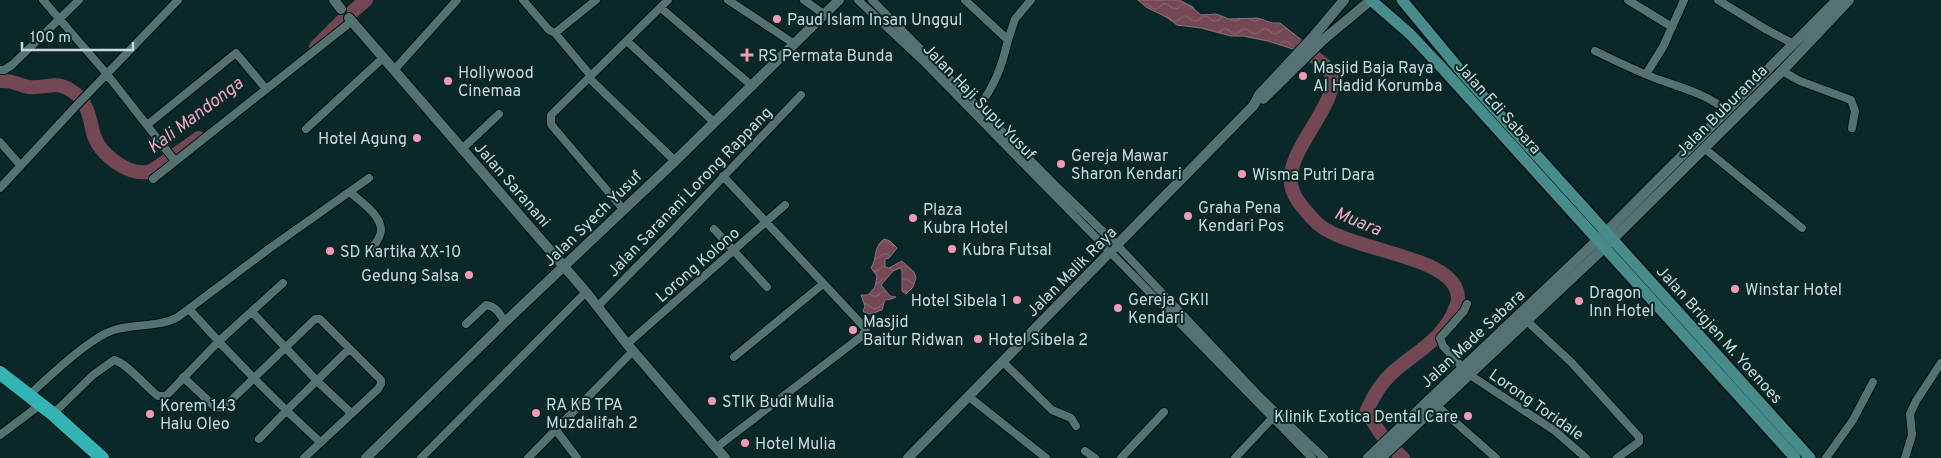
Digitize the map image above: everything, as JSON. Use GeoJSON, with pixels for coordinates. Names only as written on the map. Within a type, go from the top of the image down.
{"type":"FeatureCollection","features":[{"type":"Feature","properties":{"kind":"highway"},"geometry":{"type":"LineString","coordinates":[[0,373],[53,414],[102,458]]}},
{"type":"Feature","properties":{"kind":"main road","name":"Jalan Edi Sabara"},"geometry":{"type":"LineString","coordinates":[[1402,0],[1465,76],[1610,236]]}},
{"type":"Feature","properties":{"kind":"main road","name":"Jalan Edi Sabara"},"geometry":{"type":"LineString","coordinates":[[1378,3],[1410,34],[1601,244]]}},
{"type":"Feature","properties":{"kind":"main road","name":"Jalan Brigjen M. Yoenoes"},"geometry":{"type":"LineString","coordinates":[[1610,236],[1810,458]]}},
{"type":"Feature","properties":{"kind":"main road","name":"Jalan Brigjen M. Yoenoes"},"geometry":{"type":"LineString","coordinates":[[1601,244],[1794,458]]}},
{"type":"Feature","properties":{"kind":"street"},"geometry":{"type":"LineString","coordinates":[[43,0],[106,73],[175,161]]}},
{"type":"Feature","properties":{"kind":"street"},"geometry":{"type":"LineString","coordinates":[[0,70],[7,69],[12,65],[79,0]]}},
{"type":"Feature","properties":{"kind":"street","name":"Jalan Saranani"},"geometry":{"type":"LineString","coordinates":[[334,0],[564,266],[630,348],[726,458]]}},
{"type":"Feature","properties":{"kind":"street"},"geometry":{"type":"LineString","coordinates":[[395,70],[456,0]]}},
{"type":"Feature","properties":{"kind":"street"},"geometry":{"type":"LineString","coordinates":[[523,0],[550,30],[556,33],[590,77],[675,161]]}},
{"type":"Feature","properties":{"kind":"street"},"geometry":{"type":"LineString","coordinates":[[556,33],[596,0]]}},
{"type":"Feature","properties":{"kind":"street"},"geometry":{"type":"LineString","coordinates":[[622,209],[551,124],[551,115],[668,0]]}},
{"type":"Feature","properties":{"kind":"street"},"geometry":{"type":"LineString","coordinates":[[728,0],[793,43]]}},
{"type":"Feature","properties":{"kind":"street"},"geometry":{"type":"LineString","coordinates":[[804,0],[825,15]]}},
{"type":"Feature","properties":{"kind":"street","name":"Jalan Syech Yusuf"},"geometry":{"type":"LineString","coordinates":[[366,458],[622,209],[675,161],[793,43],[840,0]]}},
{"type":"Feature","properties":{"kind":"street","name":"Jalan Haji Supu Yusuf"},"geometry":{"type":"LineString","coordinates":[[858,0],[976,109],[1118,246],[1275,415],[1312,458]]}},
{"type":"Feature","properties":{"kind":"street","name":"Jalan Haji Supu Yusuf"},"geometry":{"type":"LineString","coordinates":[[872,0],[1110,253],[1275,415],[1324,458]]}},
{"type":"Feature","properties":{"kind":"street"},"geometry":{"type":"LineString","coordinates":[[965,0],[1008,40]]}},
{"type":"Feature","properties":{"kind":"street"},"geometry":{"type":"LineString","coordinates":[[976,109],[995,81],[1004,60],[1008,40],[1016,18],[1031,0]]}},
{"type":"Feature","properties":{"kind":"street"},"geometry":{"type":"LineString","coordinates":[[1316,40],[1344,0]]}},
{"type":"Feature","properties":{"kind":"street"},"geometry":{"type":"LineString","coordinates":[[1628,0],[1672,26]]}},
{"type":"Feature","properties":{"kind":"street"},"geometry":{"type":"LineString","coordinates":[[1646,74],[1663,47],[1684,0]]}},
{"type":"Feature","properties":{"kind":"street"},"geometry":{"type":"LineString","coordinates":[[1718,0],[1794,44]]}},
{"type":"Feature","properties":{"kind":"street","name":"Jalan Buburanda"},"geometry":{"type":"LineString","coordinates":[[1610,236],[1728,111],[1837,0]]}},
{"type":"Feature","properties":{"kind":"street","name":"Jalan Buburanda"},"geometry":{"type":"LineString","coordinates":[[1610,236],[1704,148],[1782,71],[1849,0]]}},
{"type":"Feature","properties":{"kind":"street"},"geometry":{"type":"LineString","coordinates":[[0,188],[174,1]]}},
{"type":"Feature","properties":{"kind":"street"},"geometry":{"type":"LineString","coordinates":[[1316,40],[1378,3]]}},
{"type":"Feature","properties":{"kind":"street"},"geometry":{"type":"LineString","coordinates":[[660,8],[751,85]]}},
{"type":"Feature","properties":{"kind":"street"},"geometry":{"type":"LineString","coordinates":[[153,178],[350,20]]}},
{"type":"Feature","properties":{"kind":"street","name":"Jalan Malik Raya"},"geometry":{"type":"LineString","coordinates":[[908,458],[1118,246],[1254,105],[1259,95],[1316,40]]}},
{"type":"Feature","properties":{"kind":"street"},"geometry":{"type":"LineString","coordinates":[[627,41],[714,122]]}},
{"type":"Feature","properties":{"kind":"street"},"geometry":{"type":"LineString","coordinates":[[1594,51],[1708,99],[1728,111]]}},
{"type":"Feature","properties":{"kind":"street"},"geometry":{"type":"LineString","coordinates":[[147,125],[184,97],[235,53],[265,88]]}},
{"type":"Feature","properties":{"kind":"street"},"geometry":{"type":"LineString","coordinates":[[306,129],[384,57]]}},
{"type":"Feature","properties":{"kind":"street"},"geometry":{"type":"LineString","coordinates":[[1782,71],[1800,81],[1851,100],[1856,111],[1852,128]]}},
{"type":"Feature","properties":{"kind":"street","name":"Jalan Saranani Lorong Rappang"},"geometry":{"type":"LineString","coordinates":[[598,306],[801,95]]}},
{"type":"Feature","properties":{"kind":"street"},"geometry":{"type":"LineString","coordinates":[[463,148],[499,114]]}},
{"type":"Feature","properties":{"kind":"street"},"geometry":{"type":"LineString","coordinates":[[0,142],[20,165]]}},
{"type":"Feature","properties":{"kind":"street"},"geometry":{"type":"LineString","coordinates":[[1704,148],[1802,228]]}},
{"type":"Feature","properties":{"kind":"street"},"geometry":{"type":"LineString","coordinates":[[717,447],[862,336],[866,329],[723,176]]}},
{"type":"Feature","properties":{"kind":"street"},"geometry":{"type":"LineString","coordinates":[[28,396],[64,364],[104,334],[119,328],[166,323],[190,310],[270,248],[351,193],[369,178]]}},
{"type":"Feature","properties":{"kind":"street"},"geometry":{"type":"LineString","coordinates":[[351,193],[375,215],[379,223],[381,231],[372,248]]}},
{"type":"Feature","properties":{"kind":"street","name":"Lorong Kolono"},"geometry":{"type":"LineString","coordinates":[[528,458],[630,348],[732,250],[785,205]]}},
{"type":"Feature","properties":{"kind":"street"},"geometry":{"type":"LineString","coordinates":[[714,229],[767,287]]}},
{"type":"Feature","properties":{"kind":"street"},"geometry":{"type":"LineString","coordinates":[[1601,244],[1610,236]]}},
{"type":"Feature","properties":{"kind":"street","name":"Jalan Made Sabara"},"geometry":{"type":"LineString","coordinates":[[1374,456],[1389,450],[1405,429],[1437,406],[1466,371],[1526,321],[1601,244]]}},
{"type":"Feature","properties":{"kind":"street","name":"Jalan Made Sabara"},"geometry":{"type":"LineString","coordinates":[[1374,456],[1601,244]]}},
{"type":"Feature","properties":{"kind":"street"},"geometry":{"type":"LineString","coordinates":[[53,414],[93,375],[114,360],[118,361],[160,397],[166,396],[218,342],[284,284]]}},
{"type":"Feature","properties":{"kind":"street"},"geometry":{"type":"LineString","coordinates":[[734,357],[823,284]]}},
{"type":"Feature","properties":{"kind":"street"},"geometry":{"type":"LineString","coordinates":[[421,458],[586,292]]}},
{"type":"Feature","properties":{"kind":"street","name":"Lorong Toridale"},"geometry":{"type":"LineString","coordinates":[[1467,304],[1464,311],[1440,338],[1442,346],[1466,371],[1555,431],[1586,458]]}},
{"type":"Feature","properties":{"kind":"street"},"geometry":{"type":"LineString","coordinates":[[466,324],[486,306],[491,306],[496,310],[505,322]]}},
{"type":"Feature","properties":{"kind":"street"},"geometry":{"type":"LineString","coordinates":[[190,310],[218,342],[320,442]]}},
{"type":"Feature","properties":{"kind":"street"},"geometry":{"type":"LineString","coordinates":[[252,312],[316,381],[351,413]]}},
{"type":"Feature","properties":{"kind":"street"},"geometry":{"type":"LineString","coordinates":[[183,378],[215,407],[223,408],[253,377],[317,318],[381,382],[378,389],[304,458]]}},
{"type":"Feature","properties":{"kind":"street"},"geometry":{"type":"LineString","coordinates":[[1526,321],[1572,363],[1638,437],[1637,444],[1617,458]]}},
{"type":"Feature","properties":{"kind":"street"},"geometry":{"type":"LineString","coordinates":[[259,439],[349,349]]}},
{"type":"Feature","properties":{"kind":"street"},"geometry":{"type":"LineString","coordinates":[[1002,361],[1052,410],[1070,418],[1076,426]]}},
{"type":"Feature","properties":{"kind":"street"},"geometry":{"type":"LineString","coordinates":[[1905,458],[1912,435],[1910,414],[1916,401],[1941,363]]}},
{"type":"Feature","properties":{"kind":"street"},"geometry":{"type":"LineString","coordinates":[[1826,458],[1853,420],[1873,382]]}},
{"type":"Feature","properties":{"kind":"street"},"geometry":{"type":"LineString","coordinates":[[968,396],[1046,458]]}},
{"type":"Feature","properties":{"kind":"street"},"geometry":{"type":"LineString","coordinates":[[0,435],[40,405]]}},
{"type":"Feature","properties":{"kind":"street"},"geometry":{"type":"LineString","coordinates":[[1437,406],[1496,458]]}},
{"type":"Feature","properties":{"kind":"street"},"geometry":{"type":"LineString","coordinates":[[1121,458],[1164,412]]}},
{"type":"Feature","properties":{"kind":"street"},"geometry":{"type":"LineString","coordinates":[[1235,458],[1275,415]]}},
{"type":"Feature","properties":{"kind":"street"},"geometry":{"type":"LineString","coordinates":[[556,430],[577,458]]}},
{"type":"Feature","properties":{"kind":"street"},"geometry":{"type":"LineString","coordinates":[[1085,451],[1095,458]]}},
{"type":"Feature","properties":{"kind":"water"},"geometry":{"type":"Polygon","coordinates":[[[1138,0],[1179,0],[1193,7],[1201,15],[1216,14],[1229,19],[1258,18],[1272,23],[1280,23],[1304,42],[1296,50],[1268,41],[1177,25],[1146,7],[1138,0]]]}},
{"type":"Feature","properties":{"kind":"water"},"geometry":{"type":"Polygon","coordinates":[[[884,239],[890,241],[897,248],[889,258],[885,259],[885,267],[889,268],[902,261],[914,272],[916,278],[913,287],[906,294],[902,291],[902,271],[900,268],[893,271],[881,285],[890,296],[896,297],[885,300],[882,310],[868,314],[863,311],[865,306],[861,295],[868,295],[875,287],[877,276],[871,268],[876,250],[884,239]]]}},
{"type":"Feature","properties":{"kind":"waterway","name":"Kali Mandonga"},"geometry":{"type":"LineString","coordinates":[[316,47],[366,0]]}},
{"type":"Feature","properties":{"kind":"waterway","name":"Muara"},"geometry":{"type":"LineString","coordinates":[[1299,46],[1327,67],[1332,82],[1323,109],[1297,155],[1292,170],[1291,184],[1296,199],[1313,219],[1327,230],[1347,239],[1420,262],[1440,271],[1453,283],[1458,299],[1450,320],[1444,329],[1428,345],[1388,377],[1367,410],[1382,436],[1403,458]]}},
{"type":"Feature","properties":{"kind":"waterway","name":"Kali Mandonga"},"geometry":{"type":"LineString","coordinates":[[0,81],[9,81],[29,87],[58,85],[69,89],[84,103],[94,136],[102,150],[116,162],[132,170],[148,172],[199,138]]}},
{"type":"Feature","properties":{"kind":"place","name":"Paud Islam Insan Unggul"},"geometry":{"type":"Point","coordinates":[777,19]}},
{"type":"Feature","properties":{"kind":"place","name":"RS Permata Bunda"},"geometry":{"type":"Point","coordinates":[747,55]}},
{"type":"Feature","properties":{"kind":"place","name":"Masjid Baja Raya Al Hadid Korumba"},"geometry":{"type":"Point","coordinates":[1303,76]}},
{"type":"Feature","properties":{"kind":"place","name":"Hollywood Cinemaa"},"geometry":{"type":"Point","coordinates":[448,81]}},
{"type":"Feature","properties":{"kind":"place","name":"Hotel Agung"},"geometry":{"type":"Point","coordinates":[417,138]}},
{"type":"Feature","properties":{"kind":"place","name":"Gereja Mawar Sharon Kendari"},"geometry":{"type":"Point","coordinates":[1061,164]}},
{"type":"Feature","properties":{"kind":"place","name":"Wisma Putri Dara"},"geometry":{"type":"Point","coordinates":[1242,174]}},
{"type":"Feature","properties":{"kind":"place","name":"Graha Pena Kendari Pos"},"geometry":{"type":"Point","coordinates":[1188,216]}},
{"type":"Feature","properties":{"kind":"place","name":"Plaza Kubra Hotel"},"geometry":{"type":"Point","coordinates":[913,218]}},
{"type":"Feature","properties":{"kind":"place","name":"Kubra Futsal"},"geometry":{"type":"Point","coordinates":[952,249]}},
{"type":"Feature","properties":{"kind":"place","name":"SD Kartika XX-10"},"geometry":{"type":"Point","coordinates":[330,251]}},
{"type":"Feature","properties":{"kind":"place","name":"Gedung Salsa"},"geometry":{"type":"Point","coordinates":[469,275]}},
{"type":"Feature","properties":{"kind":"place","name":"Winstar Hotel"},"geometry":{"type":"Point","coordinates":[1735,289]}},
{"type":"Feature","properties":{"kind":"place","name":"Hotel Sibela 1"},"geometry":{"type":"Point","coordinates":[1017,300]}},
{"type":"Feature","properties":{"kind":"place","name":"Dragon Inn Hotel"},"geometry":{"type":"Point","coordinates":[1579,301]}},
{"type":"Feature","properties":{"kind":"place","name":"Gereja GKII Kendari"},"geometry":{"type":"Point","coordinates":[1118,308]}},
{"type":"Feature","properties":{"kind":"place","name":"Masjid Baitur Ridwan"},"geometry":{"type":"Point","coordinates":[853,330]}},
{"type":"Feature","properties":{"kind":"place","name":"Hotel Sibela 2"},"geometry":{"type":"Point","coordinates":[978,339]}},
{"type":"Feature","properties":{"kind":"place","name":"STIK Budi Mulia"},"geometry":{"type":"Point","coordinates":[712,401]}},
{"type":"Feature","properties":{"kind":"place","name":"RA KB TPA Muzdalifah 2"},"geometry":{"type":"Point","coordinates":[536,413]}},
{"type":"Feature","properties":{"kind":"place","name":"Korem 143 Halu Oleo"},"geometry":{"type":"Point","coordinates":[150,414]}},
{"type":"Feature","properties":{"kind":"place","name":"Klinik Exotica Dental Care"},"geometry":{"type":"Point","coordinates":[1468,416]}},
{"type":"Feature","properties":{"kind":"place","name":"Hotel Mulia"},"geometry":{"type":"Point","coordinates":[745,443]}}]}
